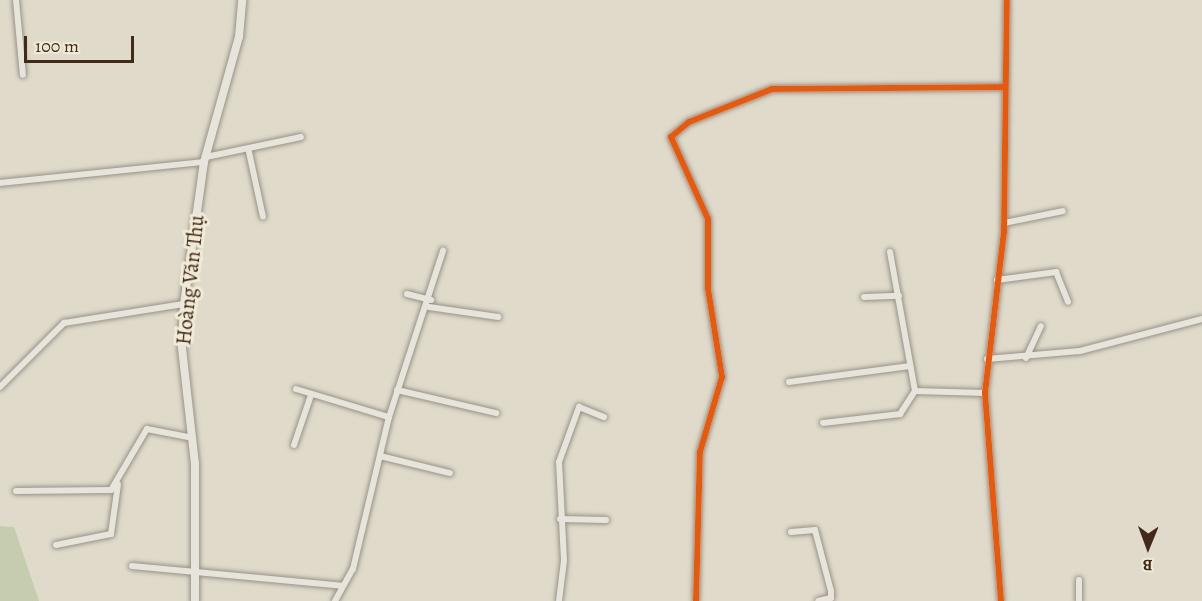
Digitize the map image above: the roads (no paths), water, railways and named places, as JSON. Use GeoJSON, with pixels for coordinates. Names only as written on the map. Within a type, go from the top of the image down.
{"type":"FeatureCollection","features":[{"type":"Feature","properties":{"kind":"main road","name":"Hoàng Văn Thụ"},"geometry":{"type":"LineString","coordinates":[[195,601],[193,438],[182,348],[184,304],[205,159],[239,37],[242,0]]}},
{"type":"Feature","properties":{"kind":"street"},"geometry":{"type":"LineString","coordinates":[[16,0],[23,75]]}},
{"type":"Feature","properties":{"kind":"street"},"geometry":{"type":"LineString","coordinates":[[1001,601],[985,393],[1004,223],[1006,0]]}},
{"type":"Feature","properties":{"kind":"street"},"geometry":{"type":"LineString","coordinates":[[696,601],[700,452],[722,377],[708,289],[708,219],[671,138],[689,122],[772,89],[1005,87]]}},
{"type":"Feature","properties":{"kind":"street"},"geometry":{"type":"LineString","coordinates":[[0,183],[205,159],[249,152],[301,137]]}},
{"type":"Feature","properties":{"kind":"street"},"geometry":{"type":"LineString","coordinates":[[249,152],[263,217]]}},
{"type":"Feature","properties":{"kind":"street"},"geometry":{"type":"LineString","coordinates":[[1004,223],[1063,211]]}},
{"type":"Feature","properties":{"kind":"street"},"geometry":{"type":"LineString","coordinates":[[335,601],[353,569],[389,417],[430,303],[443,251]]}},
{"type":"Feature","properties":{"kind":"street"},"geometry":{"type":"LineString","coordinates":[[823,423],[900,414],[915,391],[890,252]]}},
{"type":"Feature","properties":{"kind":"street"},"geometry":{"type":"LineString","coordinates":[[997,280],[1056,272],[1068,302]]}},
{"type":"Feature","properties":{"kind":"street"},"geometry":{"type":"LineString","coordinates":[[406,294],[430,303],[498,317]]}},
{"type":"Feature","properties":{"kind":"street"},"geometry":{"type":"LineString","coordinates":[[864,297],[899,296]]}},
{"type":"Feature","properties":{"kind":"street"},"geometry":{"type":"LineString","coordinates":[[0,387],[64,323],[184,304]]}},
{"type":"Feature","properties":{"kind":"street"},"geometry":{"type":"LineString","coordinates":[[987,359],[1080,351],[1202,320]]}},
{"type":"Feature","properties":{"kind":"street"},"geometry":{"type":"LineString","coordinates":[[1026,357],[1041,326]]}},
{"type":"Feature","properties":{"kind":"street"},"geometry":{"type":"LineString","coordinates":[[789,382],[910,366]]}},
{"type":"Feature","properties":{"kind":"street"},"geometry":{"type":"LineString","coordinates":[[296,389],[389,417]]}},
{"type":"Feature","properties":{"kind":"street"},"geometry":{"type":"LineString","coordinates":[[397,390],[496,413]]}},
{"type":"Feature","properties":{"kind":"street"},"geometry":{"type":"LineString","coordinates":[[915,391],[985,393]]}},
{"type":"Feature","properties":{"kind":"street"},"geometry":{"type":"LineString","coordinates":[[294,445],[311,394]]}},
{"type":"Feature","properties":{"kind":"street"},"geometry":{"type":"LineString","coordinates":[[559,601],[564,560],[560,519],[559,462],[574,412],[584,408],[604,417]]}},
{"type":"Feature","properties":{"kind":"street"},"geometry":{"type":"LineString","coordinates":[[56,545],[111,534],[118,483],[147,429],[193,438]]}},
{"type":"Feature","properties":{"kind":"street"},"geometry":{"type":"LineString","coordinates":[[380,456],[450,472]]}},
{"type":"Feature","properties":{"kind":"street"},"geometry":{"type":"LineString","coordinates":[[15,491],[109,490],[118,483]]}},
{"type":"Feature","properties":{"kind":"street"},"geometry":{"type":"LineString","coordinates":[[560,519],[606,520]]}},
{"type":"Feature","properties":{"kind":"street"},"geometry":{"type":"LineString","coordinates":[[791,531],[815,530],[831,591],[831,598],[818,601]]}},
{"type":"Feature","properties":{"kind":"street"},"geometry":{"type":"LineString","coordinates":[[132,566],[253,573],[287,584],[342,586]]}},
{"type":"Feature","properties":{"kind":"street"},"geometry":{"type":"LineString","coordinates":[[1079,579],[1079,601]]}}]}
